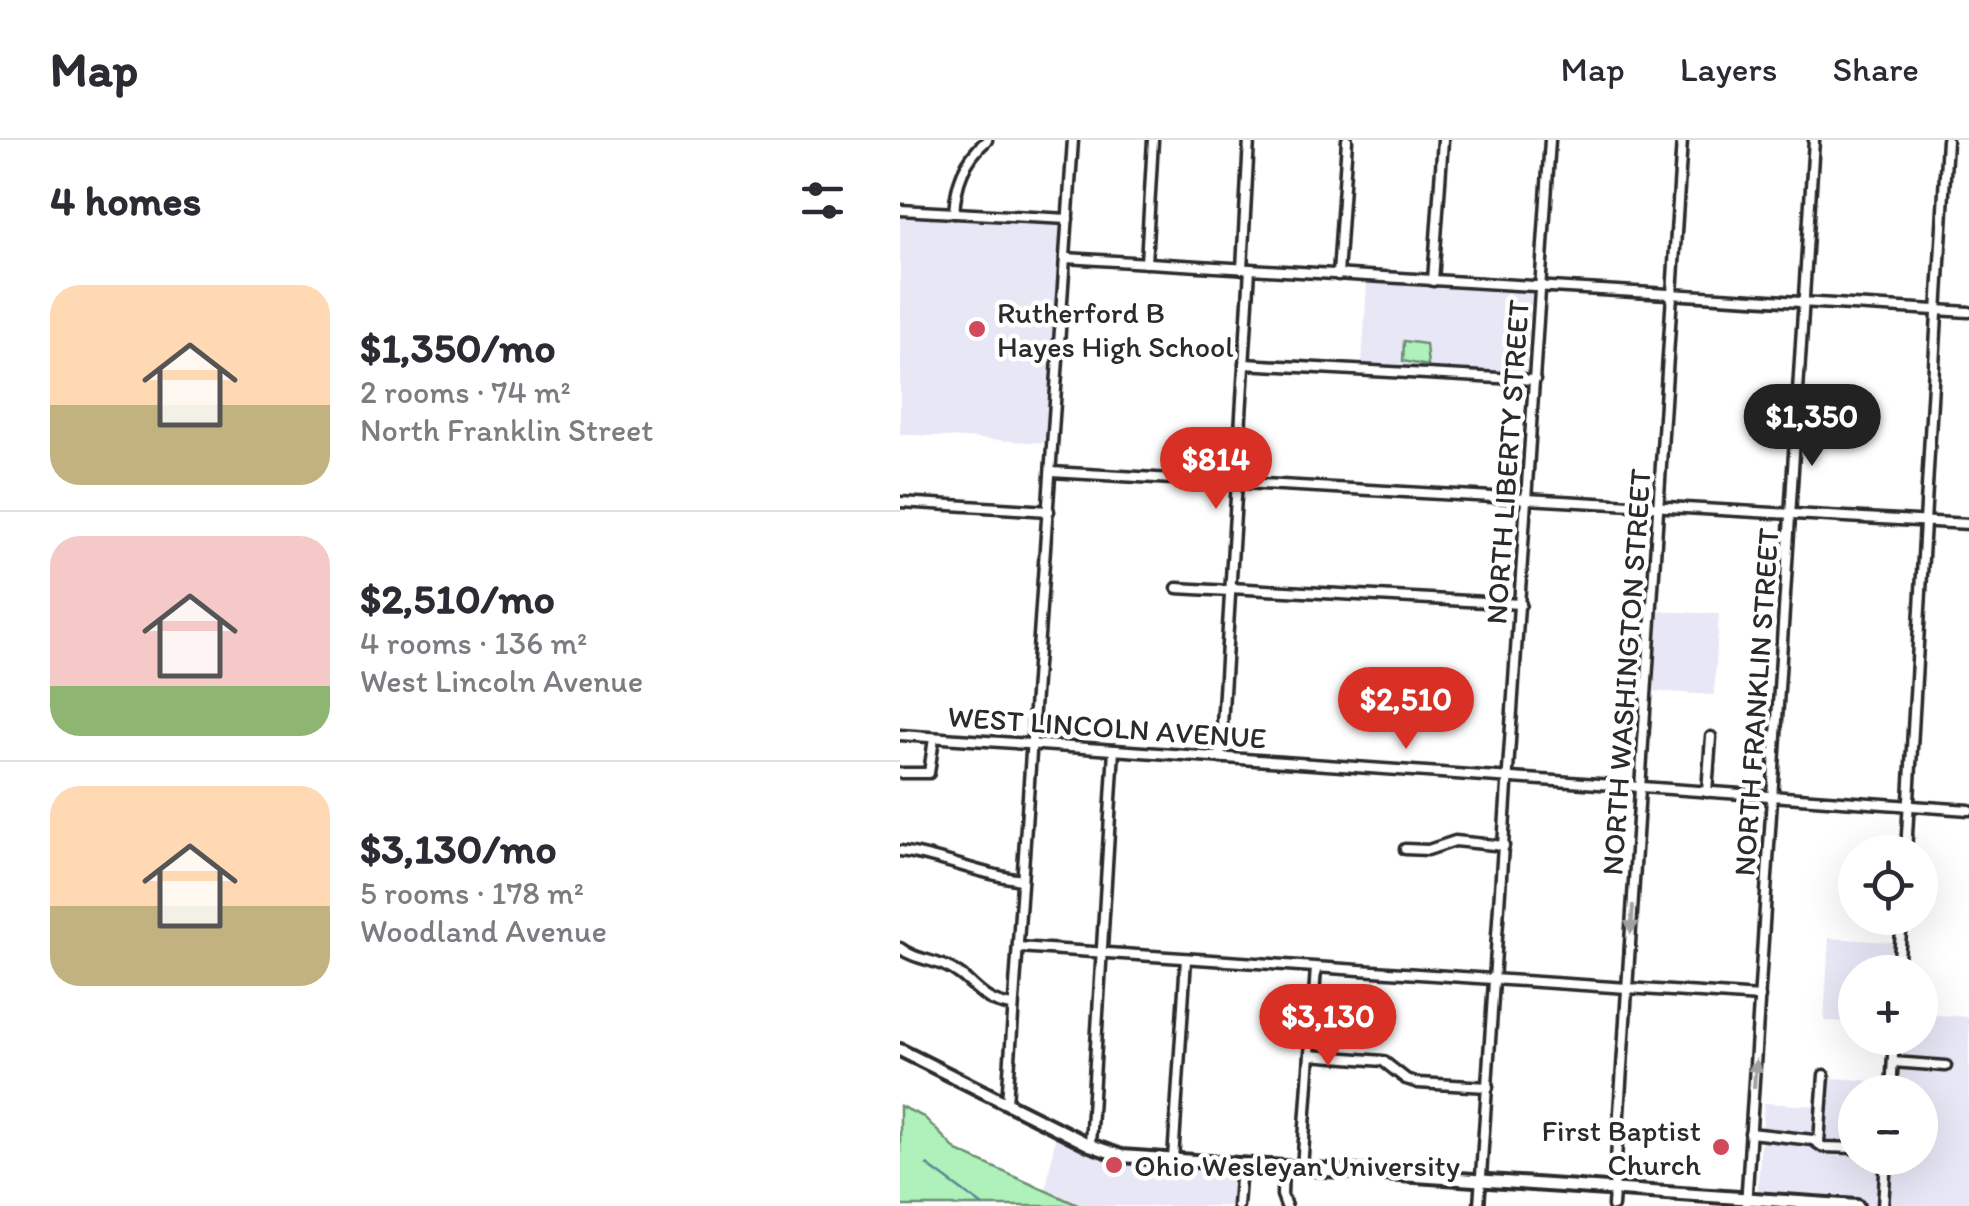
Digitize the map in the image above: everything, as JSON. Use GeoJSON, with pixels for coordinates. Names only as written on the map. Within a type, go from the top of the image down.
{"type":"FeatureCollection","features":[{"type":"Feature","properties":{"kind":"main road"},"geometry":{"type":"LineString","coordinates":[[900,1050],[1114,1155],[1746,1202],[1856,1206]]}},
{"type":"Feature","properties":{"kind":"street"},"geometry":{"type":"LineString","coordinates":[[969,140],[978,148]]}},
{"type":"Feature","properties":{"kind":"street"},"geometry":{"type":"LineString","coordinates":[[954,213],[958,182],[987,140]]}},
{"type":"Feature","properties":{"kind":"street"},"geometry":{"type":"LineString","coordinates":[[1006,1103],[1073,140]]}},
{"type":"Feature","properties":{"kind":"street"},"geometry":{"type":"LineString","coordinates":[[1146,263],[1153,140]]}},
{"type":"Feature","properties":{"kind":"street"},"geometry":{"type":"LineString","coordinates":[[1220,758],[1244,364],[1249,140]]}},
{"type":"Feature","properties":{"kind":"street"},"geometry":{"type":"LineString","coordinates":[[1338,275],[1346,140]]}},
{"type":"Feature","properties":{"kind":"street"},"geometry":{"type":"LineString","coordinates":[[1433,281],[1443,140]]}},
{"type":"Feature","properties":{"kind":"street","name":"NORTH LIBERTY STREET"},"geometry":{"type":"LineString","coordinates":[[1480,1206],[1550,140]]}},
{"type":"Feature","properties":{"kind":"street","name":"NORTH WASHINGTON STREET"},"geometry":{"type":"LineString","coordinates":[[1612,1206],[1682,140]]}},
{"type":"Feature","properties":{"kind":"street","name":"NORTH FRANKLIN STREET"},"geometry":{"type":"LineString","coordinates":[[1746,1202],[1814,140]]}},
{"type":"Feature","properties":{"kind":"street"},"geometry":{"type":"LineString","coordinates":[[1907,835],[1947,140]]}},
{"type":"Feature","properties":{"kind":"street"},"geometry":{"type":"LineString","coordinates":[[900,210],[1068,219]]}},
{"type":"Feature","properties":{"kind":"street"},"geometry":{"type":"LineString","coordinates":[[1066,258],[1969,312]]}},
{"type":"Feature","properties":{"kind":"street"},"geometry":{"type":"LineString","coordinates":[[1244,364],[1535,380]]}},
{"type":"Feature","properties":{"kind":"street"},"geometry":{"type":"LineString","coordinates":[[1052,472],[1969,524]]}},
{"type":"Feature","properties":{"kind":"street"},"geometry":{"type":"LineString","coordinates":[[900,502],[1049,511]]}},
{"type":"Feature","properties":{"kind":"street"},"geometry":{"type":"LineString","coordinates":[[1176,588],[1521,604]]}},
{"type":"Feature","properties":{"kind":"street","name":"WEST LINCOLN AVENUE"},"geometry":{"type":"LineString","coordinates":[[900,736],[1969,810]]}},
{"type":"Feature","properties":{"kind":"street"},"geometry":{"type":"LineString","coordinates":[[1707,792],[1710,737]]}},
{"type":"Feature","properties":{"kind":"street"},"geometry":{"type":"LineString","coordinates":[[930,771],[934,738]]}},
{"type":"Feature","properties":{"kind":"street"},"geometry":{"type":"LineString","coordinates":[[1090,1145],[1114,750]]}},
{"type":"Feature","properties":{"kind":"street"},"geometry":{"type":"LineString","coordinates":[[900,773],[930,771]]}},
{"type":"Feature","properties":{"kind":"street"},"geometry":{"type":"LineString","coordinates":[[930,771],[940,777]]}},
{"type":"Feature","properties":{"kind":"street"},"geometry":{"type":"LineString","coordinates":[[1405,849],[1428,850],[1455,841],[1504,846]]}},
{"type":"Feature","properties":{"kind":"street"},"geometry":{"type":"LineString","coordinates":[[900,851],[1022,880]]}},
{"type":"Feature","properties":{"kind":"street"},"geometry":{"type":"LineString","coordinates":[[900,948],[949,968],[986,999],[1014,1006]]}},
{"type":"Feature","properties":{"kind":"street"},"geometry":{"type":"LineString","coordinates":[[1018,948],[1760,997]]}},
{"type":"Feature","properties":{"kind":"street"},"geometry":{"type":"LineString","coordinates":[[1174,1160],[1186,958]]}},
{"type":"Feature","properties":{"kind":"street"},"geometry":{"type":"LineString","coordinates":[[1302,1168],[1316,968]]}},
{"type":"Feature","properties":{"kind":"street"},"geometry":{"type":"LineString","coordinates":[[1310,1055],[1383,1060],[1418,1083],[1488,1088]]}},
{"type":"Feature","properties":{"kind":"street"},"geometry":{"type":"LineString","coordinates":[[1891,1075],[1893,1055]]}},
{"type":"Feature","properties":{"kind":"street"},"geometry":{"type":"LineString","coordinates":[[1892,1062],[1946,1066]]}},
{"type":"Feature","properties":{"kind":"street"},"geometry":{"type":"LineString","coordinates":[[1824,1075],[1819,1142],[1823,1148],[1838,1148]]}},
{"type":"Feature","properties":{"kind":"street"},"geometry":{"type":"LineString","coordinates":[[1750,1134],[1819,1142]]}},
{"type":"Feature","properties":{"kind":"street"},"geometry":{"type":"LineString","coordinates":[[1238,1206],[1240,1165]]}},
{"type":"Feature","properties":{"kind":"street"},"geometry":{"type":"LineString","coordinates":[[1283,1167],[1282,1195],[1286,1206]]}},
{"type":"Feature","properties":{"kind":"street"},"geometry":{"type":"LineString","coordinates":[[1883,1206],[1885,1175]]}},
{"type":"Feature","properties":{"kind":"shaded area","name":"Rutherford B Hayes High School"},"geometry":{"type":"Polygon","coordinates":[[[900,214],[1062,223],[1047,443],[900,434],[900,214]]]}},
{"type":"Feature","properties":{"kind":"shaded area"},"geometry":{"type":"Polygon","coordinates":[[[1367,282],[1533,291],[1528,376],[1362,365],[1367,282]]]}},
{"type":"Feature","properties":{"kind":"shaded area"},"geometry":{"type":"Polygon","coordinates":[[[1656,611],[1719,614],[1714,695],[1651,691],[1656,611]]]}},
{"type":"Feature","properties":{"kind":"shaded area"},"geometry":{"type":"Polygon","coordinates":[[[1829,938],[1903,943],[1903,955],[1838,955],[1838,1021],[1824,1021],[1829,938]]]}},
{"type":"Feature","properties":{"kind":"shaded area"},"geometry":{"type":"Polygon","coordinates":[[[1969,1012],[1969,1206],[1814,1206],[1757,1197],[1764,1103],[1819,1106],[1821,1077],[1838,1078],[1838,1175],[1938,1175],[1938,1075],[1886,1075],[1888,1055],[1938,1055],[1938,1015],[1968,1017],[1969,1012]]]}},
{"type":"Feature","properties":{"kind":"shaded area","name":"Ohio Wesleyan University"},"geometry":{"type":"Polygon","coordinates":[[[1056,1133],[1122,1161],[1235,1170],[1233,1206],[1080,1206],[1056,1197],[1046,1189],[1056,1133]]]}},
{"type":"Feature","properties":{"kind":"green space"},"geometry":{"type":"Polygon","coordinates":[[[1404,341],[1426,344],[1428,366],[1403,361],[1404,341]]]}},
{"type":"Feature","properties":{"kind":"green space"},"geometry":{"type":"Polygon","coordinates":[[[900,1106],[924,1117],[957,1151],[1080,1206],[900,1206],[900,1106]]]}},
{"type":"Feature","properties":{"kind":"waterway"},"geometry":{"type":"LineString","coordinates":[[927,1165],[983,1206]]}},
{"type":"Feature","properties":{"kind":"place","name":"Rutherford B Hayes High School"},"geometry":{"type":"Point","coordinates":[977,329]}},
{"type":"Feature","properties":{"kind":"place","name":"First Baptist Church"},"geometry":{"type":"Point","coordinates":[1721,1147]}},
{"type":"Feature","properties":{"kind":"place","name":"Ohio Wesleyan University"},"geometry":{"type":"Point","coordinates":[1114,1165]}}]}
